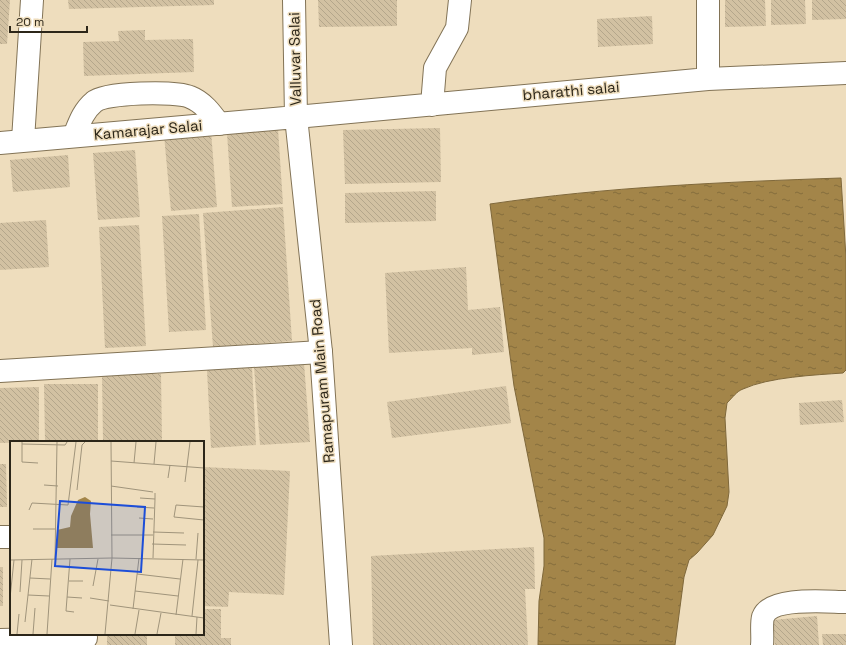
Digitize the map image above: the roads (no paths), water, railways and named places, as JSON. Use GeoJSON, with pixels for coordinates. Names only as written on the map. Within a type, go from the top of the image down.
{"type":"FeatureCollection","features":[{"type":"Feature","properties":{"kind":"street"},"geometry":{"type":"LineString","coordinates":[[23,140],[32,0]]}},
{"type":"Feature","properties":{"kind":"street","name":"Valluvar Salai"},"geometry":{"type":"LineString","coordinates":[[294,0],[296,117]]}},
{"type":"Feature","properties":{"kind":"street"},"geometry":{"type":"LineString","coordinates":[[432,105],[435,68],[457,28],[460,0]]}},
{"type":"Feature","properties":{"kind":"street"},"geometry":{"type":"LineString","coordinates":[[708,0],[708,78]]}},
{"type":"Feature","properties":{"kind":"street","name":"bharathi salai"},"geometry":{"type":"LineString","coordinates":[[296,117],[708,78],[846,73]]}},
{"type":"Feature","properties":{"kind":"street"},"geometry":{"type":"LineString","coordinates":[[74,136],[82,115],[94,101],[120,94],[155,93],[190,96],[208,108],[219,124]]}},
{"type":"Feature","properties":{"kind":"street","name":"Kamarajar Salai"},"geometry":{"type":"LineString","coordinates":[[0,143],[296,117]]}},
{"type":"Feature","properties":{"kind":"street","name":"Ramapuram Main Road"},"geometry":{"type":"LineString","coordinates":[[296,117],[321,352],[341,645]]}},
{"type":"Feature","properties":{"kind":"street"},"geometry":{"type":"LineString","coordinates":[[0,371],[321,352]]}},
{"type":"Feature","properties":{"kind":"street"},"geometry":{"type":"LineString","coordinates":[[762,645],[763,617],[770,608],[778,604],[792,602],[846,602]]}},
{"type":"Feature","properties":{"kind":"street"},"geometry":{"type":"LineString","coordinates":[[0,640],[86,638]]}},
{"type":"Feature","properties":{"kind":"water"},"geometry":{"type":"Polygon","coordinates":[[[841,178],[846,258],[846,370],[843,373],[792,377],[754,385],[739,391],[727,403],[725,418],[729,492],[727,506],[713,535],[689,560],[684,577],[675,645],[538,645],[539,601],[544,566],[544,538],[514,386],[490,204],[621,189],[753,181],[841,178]]]}}]}
